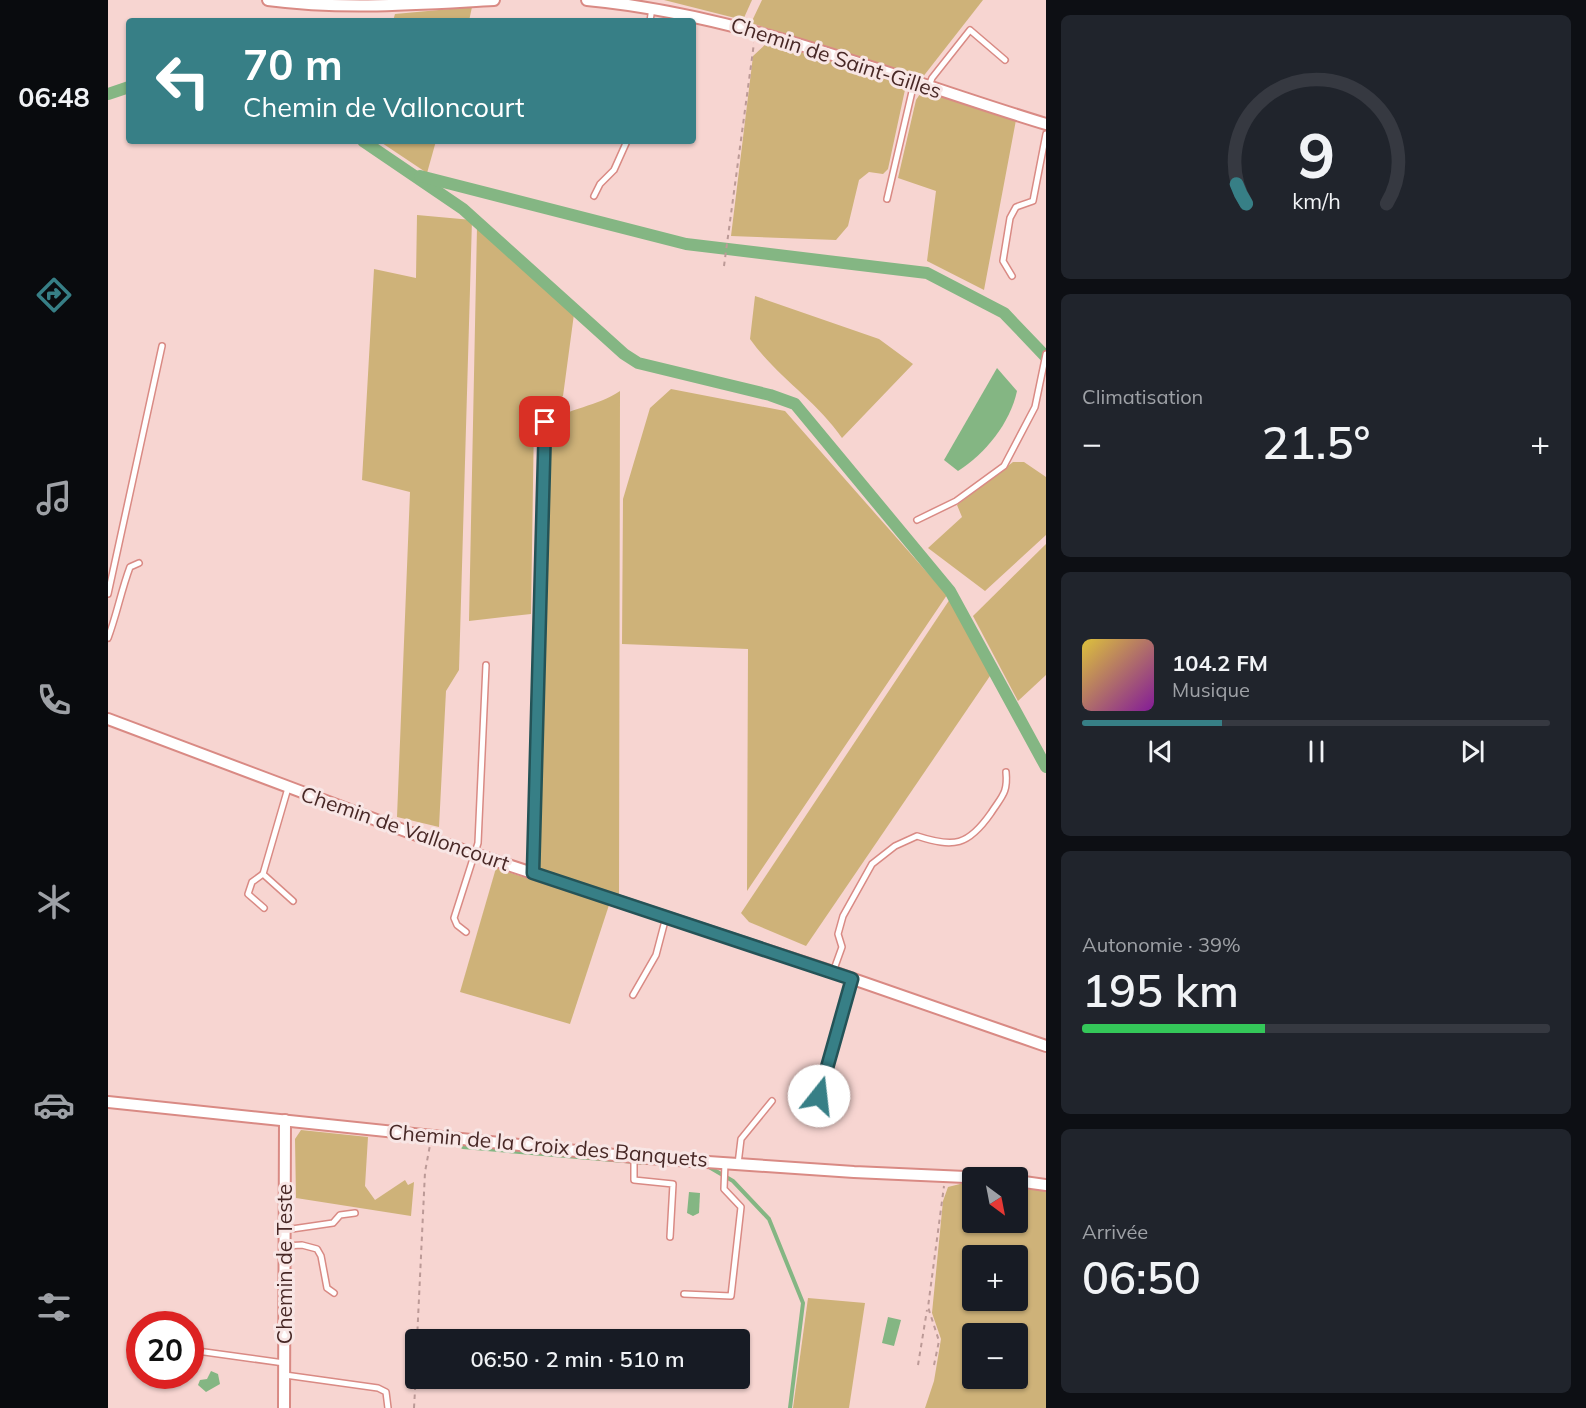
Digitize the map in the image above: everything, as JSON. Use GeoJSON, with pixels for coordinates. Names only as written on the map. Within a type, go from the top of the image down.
{"type":"FeatureCollection","features":[{"type":"Feature","properties":{"kind":"street"},"geometry":{"type":"LineString","coordinates":[[268,0],[307,5],[494,0]]}},
{"type":"Feature","properties":{"kind":"street","name":"Chemin de Saint-Gilles"},"geometry":{"type":"LineString","coordinates":[[587,0],[652,7],[763,32],[928,88],[1046,124]]}},
{"type":"Feature","properties":{"kind":"street","name":"Chemin de Valloncourt"},"geometry":{"type":"LineString","coordinates":[[108,719],[288,788],[474,854],[833,972],[1046,1046]]}},
{"type":"Feature","properties":{"kind":"street","name":"Chemin de la Croix des Banquets"},"geometry":{"type":"LineString","coordinates":[[108,1102],[634,1157],[854,1172],[962,1176]]}},
{"type":"Feature","properties":{"kind":"street","name":"Chemin de Teste"},"geometry":{"type":"LineString","coordinates":[[284,1408],[285,1120]]}},
{"type":"Feature","properties":{"kind":"street"},"geometry":{"type":"LineString","coordinates":[[1028,1183],[1046,1185]]}},
{"type":"Feature","properties":{"kind":"lane"},"geometry":{"type":"LineString","coordinates":[[650,18],[652,7]]}},
{"type":"Feature","properties":{"kind":"lane"},"geometry":{"type":"LineString","coordinates":[[928,88],[932,78],[970,30],[1005,60]]}},
{"type":"Feature","properties":{"kind":"lane"},"geometry":{"type":"LineString","coordinates":[[887,199],[914,83]]}},
{"type":"Feature","properties":{"kind":"lane"},"geometry":{"type":"LineString","coordinates":[[1012,276],[1003,261],[1010,218],[1016,207],[1033,201],[1046,134]]}},
{"type":"Feature","properties":{"kind":"lane"},"geometry":{"type":"LineString","coordinates":[[594,196],[600,184],[614,170],[626,144]]}},
{"type":"Feature","properties":{"kind":"lane"},"geometry":{"type":"LineString","coordinates":[[108,594],[162,346]]}},
{"type":"Feature","properties":{"kind":"lane"},"geometry":{"type":"LineString","coordinates":[[917,520],[956,501],[1004,466],[1035,407],[1046,354]]}},
{"type":"Feature","properties":{"kind":"lane"},"geometry":{"type":"LineString","coordinates":[[533,873],[542,442],[545,422],[551,413],[565,406]]}},
{"type":"Feature","properties":{"kind":"lane"},"geometry":{"type":"LineString","coordinates":[[108,638],[118,610],[119,596],[130,567],[139,563]]}},
{"type":"Feature","properties":{"kind":"lane"},"geometry":{"type":"LineString","coordinates":[[465,932],[457,925],[454,918],[478,843],[486,665]]}},
{"type":"Feature","properties":{"kind":"lane"},"geometry":{"type":"LineString","coordinates":[[833,972],[842,947],[837,934],[843,916],[872,864],[895,846],[917,836],[942,844],[965,841],[971,837],[1007,789],[1006,772]]}},
{"type":"Feature","properties":{"kind":"lane"},"geometry":{"type":"LineString","coordinates":[[264,908],[248,894],[252,882],[262,874],[288,788]]}},
{"type":"Feature","properties":{"kind":"lane"},"geometry":{"type":"LineString","coordinates":[[262,874],[293,901]]}},
{"type":"Feature","properties":{"kind":"lane"},"geometry":{"type":"LineString","coordinates":[[633,994],[656,955],[666,917]]}},
{"type":"Feature","properties":{"kind":"lane"},"geometry":{"type":"LineString","coordinates":[[819,1096],[852,979]]}},
{"type":"Feature","properties":{"kind":"lane"},"geometry":{"type":"LineString","coordinates":[[738,1164],[741,1139],[772,1101]]}},
{"type":"Feature","properties":{"kind":"lane"},"geometry":{"type":"LineString","coordinates":[[634,1157],[634,1180],[673,1184],[670,1237]]}},
{"type":"Feature","properties":{"kind":"lane"},"geometry":{"type":"LineString","coordinates":[[684,1294],[731,1296],[741,1207],[724,1189],[725,1163]]}},
{"type":"Feature","properties":{"kind":"lane"},"geometry":{"type":"LineString","coordinates":[[285,1230],[333,1223],[340,1215],[355,1213]]}},
{"type":"Feature","properties":{"kind":"lane"},"geometry":{"type":"LineString","coordinates":[[285,1246],[302,1245],[317,1250],[321,1256],[327,1288],[334,1293]]}},
{"type":"Feature","properties":{"kind":"lane"},"geometry":{"type":"LineString","coordinates":[[204,1352],[285,1363]]}},
{"type":"Feature","properties":{"kind":"lane"},"geometry":{"type":"LineString","coordinates":[[285,1375],[378,1388],[386,1392],[388,1408]]}},
{"type":"Feature","properties":{"kind":"path"},"geometry":{"type":"LineString","coordinates":[[724,266],[752,45],[763,32]]}},
{"type":"Feature","properties":{"kind":"path"},"geometry":{"type":"LineString","coordinates":[[418,1329],[425,1172],[433,1136]]}},
{"type":"Feature","properties":{"kind":"path"},"geometry":{"type":"LineString","coordinates":[[918,1365],[928,1307],[944,1174]]}},
{"type":"Feature","properties":{"kind":"path"},"geometry":{"type":"LineString","coordinates":[[928,1307],[939,1341],[934,1365]]}},
{"type":"Feature","properties":{"kind":"path"},"geometry":{"type":"LineString","coordinates":[[414,1408],[415,1389]]}},
{"type":"Feature","properties":{"kind":"shaded area"},"geometry":{"type":"Polygon","coordinates":[[[664,0],[752,0],[743,20],[664,0]]]}},
{"type":"Feature","properties":{"kind":"shaded area"},"geometry":{"type":"Polygon","coordinates":[[[762,0],[983,0],[922,78],[751,23],[762,0]]]}},
{"type":"Feature","properties":{"kind":"shaded area"},"geometry":{"type":"Polygon","coordinates":[[[472,7],[470,18],[394,18],[395,14],[472,7]]]}},
{"type":"Feature","properties":{"kind":"shaded area"},"geometry":{"type":"Polygon","coordinates":[[[770,40],[906,85],[888,169],[883,174],[869,172],[859,180],[848,226],[836,240],[731,236],[753,56],[770,40]]]}},
{"type":"Feature","properties":{"kind":"shaded area"},"geometry":{"type":"Polygon","coordinates":[[[922,91],[1016,120],[984,290],[927,261],[936,191],[898,178],[916,100],[922,91]]]}},
{"type":"Feature","properties":{"kind":"shaded area"},"geometry":{"type":"Polygon","coordinates":[[[384,144],[435,144],[427,173],[384,144]]]}},
{"type":"Feature","properties":{"kind":"shaded area"},"geometry":{"type":"Polygon","coordinates":[[[417,215],[472,220],[459,670],[446,691],[439,827],[397,817],[410,492],[362,480],[374,269],[416,278],[417,215]]]}},
{"type":"Feature","properties":{"kind":"shaded area"},"geometry":{"type":"Polygon","coordinates":[[[477,227],[574,314],[563,396],[534,419],[531,614],[469,621],[477,227]]]}},
{"type":"Feature","properties":{"kind":"shaded area"},"geometry":{"type":"Polygon","coordinates":[[[755,296],[879,339],[913,364],[842,438],[832,424],[772,365],[750,339],[755,296]]]}},
{"type":"Feature","properties":{"kind":"shaded area"},"geometry":{"type":"Polygon","coordinates":[[[997,368],[1017,391],[1014,403],[1003,426],[987,446],[958,471],[944,460],[997,368]]]}},
{"type":"Feature","properties":{"kind":"shaded area"},"geometry":{"type":"Polygon","coordinates":[[[671,389],[785,411],[947,595],[747,891],[748,649],[622,644],[623,499],[650,408],[671,389]]]}},
{"type":"Feature","properties":{"kind":"shaded area"},"geometry":{"type":"Polygon","coordinates":[[[620,391],[619,898],[535,869],[547,424],[564,414],[602,401],[620,391]]]}},
{"type":"Feature","properties":{"kind":"shaded area"},"geometry":{"type":"Polygon","coordinates":[[[1013,462],[1024,462],[1046,477],[1046,535],[985,591],[928,548],[962,517],[957,505],[1013,462]]]}},
{"type":"Feature","properties":{"kind":"shaded area"},"geometry":{"type":"Polygon","coordinates":[[[1046,544],[1046,675],[1018,701],[973,616],[1046,544]]]}},
{"type":"Feature","properties":{"kind":"shaded area"},"geometry":{"type":"Polygon","coordinates":[[[950,599],[992,673],[806,946],[749,922],[741,913],[950,599]]]}},
{"type":"Feature","properties":{"kind":"shaded area"},"geometry":{"type":"Polygon","coordinates":[[[496,868],[609,905],[570,1024],[460,992],[496,868]]]}},
{"type":"Feature","properties":{"kind":"shaded area"},"geometry":{"type":"Polygon","coordinates":[[[301,1130],[368,1137],[365,1186],[375,1200],[405,1180],[408,1185],[414,1182],[411,1216],[296,1198],[295,1139],[301,1130]]]}},
{"type":"Feature","properties":{"kind":"shaded area"},"geometry":{"type":"Polygon","coordinates":[[[962,1184],[962,1233],[1028,1233],[1028,1189],[1046,1191],[1046,1408],[925,1408],[934,1381],[941,1339],[932,1313],[943,1201],[948,1187],[962,1184]]]}},
{"type":"Feature","properties":{"kind":"shaded area"},"geometry":{"type":"Polygon","coordinates":[[[689,1192],[700,1193],[699,1213],[693,1216],[687,1213],[689,1192]]]}},
{"type":"Feature","properties":{"kind":"shaded area"},"geometry":{"type":"Polygon","coordinates":[[[808,1298],[865,1303],[849,1408],[793,1408],[808,1298]]]}},
{"type":"Feature","properties":{"kind":"shaded area"},"geometry":{"type":"Polygon","coordinates":[[[888,1317],[901,1320],[894,1346],[882,1343],[888,1317]]]}},
{"type":"Feature","properties":{"kind":"shaded area"},"geometry":{"type":"Polygon","coordinates":[[[211,1371],[218,1374],[220,1384],[206,1392],[203,1389],[204,1379],[207,1379],[211,1371]]]}},
{"type":"Feature","properties":{"kind":"waterway"},"geometry":{"type":"LineString","coordinates":[[108,94],[126,88]]}},
{"type":"Feature","properties":{"kind":"waterway"},"geometry":{"type":"LineString","coordinates":[[367,144],[463,209],[624,354],[638,363],[770,395],[795,404],[950,591],[1046,767]]}},
{"type":"Feature","properties":{"kind":"waterway"},"geometry":{"type":"LineString","coordinates":[[420,176],[686,244],[927,273],[1004,313],[1046,357]]}},
{"type":"Feature","properties":{"kind":"waterway"},"geometry":{"type":"LineString","coordinates":[[463,1147],[647,1163]]}},
{"type":"Feature","properties":{"kind":"waterway"},"geometry":{"type":"LineString","coordinates":[[709,1167],[733,1181],[769,1219],[803,1303],[790,1408]]}},
{"type":"Feature","properties":{"kind":"route"},"geometry":{"type":"LineString","coordinates":[[545,422],[542,442],[533,873],[852,979],[819,1096]]}}]}
